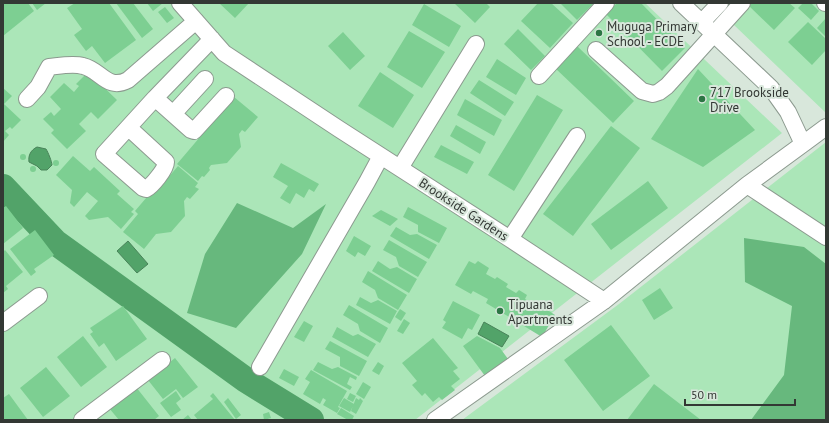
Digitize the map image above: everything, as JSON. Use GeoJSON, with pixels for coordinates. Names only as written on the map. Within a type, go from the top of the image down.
{"type":"FeatureCollection","features":[{"type":"Feature","properties":{"kind":"street","name":"Brookside Gardens"},"geometry":{"type":"LineString","coordinates":[[180,3],[224,53],[604,301]]}},
{"type":"Feature","properties":{"kind":"street"},"geometry":{"type":"LineString","coordinates":[[539,76],[606,3]]}},
{"type":"Feature","properties":{"kind":"street"},"geometry":{"type":"LineString","coordinates":[[681,3],[771,88],[788,112],[803,144]]}},
{"type":"Feature","properties":{"kind":"street"},"geometry":{"type":"LineString","coordinates":[[702,22],[720,3]]}},
{"type":"Feature","properties":{"kind":"street"},"geometry":{"type":"LineString","coordinates":[[596,50],[642,91],[653,94],[659,92],[667,86],[742,3]]}},
{"type":"Feature","properties":{"kind":"street"},"geometry":{"type":"LineString","coordinates":[[27,99],[38,87],[48,67],[85,66],[92,69],[106,80],[121,84],[128,80],[196,20]]}},
{"type":"Feature","properties":{"kind":"street"},"geometry":{"type":"LineString","coordinates":[[129,128],[155,98],[212,39]]}},
{"type":"Feature","properties":{"kind":"street"},"geometry":{"type":"LineString","coordinates":[[400,168],[476,44]]}},
{"type":"Feature","properties":{"kind":"street"},"geometry":{"type":"LineString","coordinates":[[173,114],[206,78]]}},
{"type":"Feature","properties":{"kind":"street"},"geometry":{"type":"LineString","coordinates":[[155,98],[194,131],[226,96]]}},
{"type":"Feature","properties":{"kind":"street"},"geometry":{"type":"LineString","coordinates":[[435,420],[604,301],[747,185],[826,127]]}},
{"type":"Feature","properties":{"kind":"street"},"geometry":{"type":"LineString","coordinates":[[510,239],[577,136]]}},
{"type":"Feature","properties":{"kind":"street"},"geometry":{"type":"LineString","coordinates":[[260,367],[381,156]]}},
{"type":"Feature","properties":{"kind":"street"},"geometry":{"type":"LineString","coordinates":[[747,185],[826,237]]}},
{"type":"Feature","properties":{"kind":"street"},"geometry":{"type":"LineString","coordinates":[[3,323],[39,296]]}},
{"type":"Feature","properties":{"kind":"street"},"geometry":{"type":"LineString","coordinates":[[82,420],[162,360]]}},
{"type":"Feature","properties":{"kind":"shaded area"},"geometry":{"type":"Polygon","coordinates":[[[3,3],[645,3],[782,133],[415,420],[3,420],[3,3]]]}},
{"type":"Feature","properties":{"kind":"shaded area"},"geometry":{"type":"Polygon","coordinates":[[[711,3],[826,3],[826,113],[711,3]]]}},
{"type":"Feature","properties":{"kind":"shaded area"},"geometry":{"type":"Polygon","coordinates":[[[826,142],[826,420],[462,420],[619,304],[826,142]]]}},
{"type":"Feature","properties":{"kind":"shaded area"},"geometry":{"type":"Polygon","coordinates":[[[37,147],[46,149],[49,155],[52,165],[47,170],[41,170],[29,162],[30,153],[37,147]]]}},
{"type":"Feature","properties":{"kind":"shaded area"},"geometry":{"type":"Polygon","coordinates":[[[237,203],[293,228],[326,204],[302,254],[236,328],[187,313],[205,254],[237,203]]]}},
{"type":"Feature","properties":{"kind":"shaded area"},"geometry":{"type":"Polygon","coordinates":[[[744,238],[804,247],[826,264],[826,420],[751,420],[784,375],[792,306],[745,282],[744,238]]]}},
{"type":"Feature","properties":{"kind":"shaded area"},"geometry":{"type":"Polygon","coordinates":[[[128,241],[148,264],[137,273],[117,251],[128,241]]]}},
{"type":"Feature","properties":{"kind":"shaded area"},"geometry":{"type":"Polygon","coordinates":[[[484,322],[509,336],[502,347],[478,334],[484,322]]]}},
{"type":"Feature","properties":{"kind":"building"},"geometry":{"type":"Polygon","coordinates":[[[3,3],[28,3],[34,11],[3,36],[3,3]]]}},
{"type":"Feature","properties":{"kind":"building"},"geometry":{"type":"Polygon","coordinates":[[[32,3],[46,3],[37,10],[32,3]]]}},
{"type":"Feature","properties":{"kind":"building"},"geometry":{"type":"Polygon","coordinates":[[[75,3],[109,3],[136,40],[105,63],[92,46],[86,51],[74,35],[82,29],[67,8],[75,3]]]}},
{"type":"Feature","properties":{"kind":"building"},"geometry":{"type":"Polygon","coordinates":[[[116,3],[133,3],[153,29],[142,38],[116,3]]]}},
{"type":"Feature","properties":{"kind":"building"},"geometry":{"type":"Polygon","coordinates":[[[147,3],[163,3],[153,11],[147,3]]]}},
{"type":"Feature","properties":{"kind":"building"},"geometry":{"type":"Polygon","coordinates":[[[219,3],[249,3],[235,18],[219,3]]]}},
{"type":"Feature","properties":{"kind":"building"},"geometry":{"type":"Polygon","coordinates":[[[454,3],[486,3],[490,7],[475,23],[454,3]]]}},
{"type":"Feature","properties":{"kind":"building"},"geometry":{"type":"Polygon","coordinates":[[[538,3],[551,3],[573,23],[550,48],[521,21],[538,3]]]}},
{"type":"Feature","properties":{"kind":"building"},"geometry":{"type":"Polygon","coordinates":[[[560,3],[594,3],[577,20],[560,3]]]}},
{"type":"Feature","properties":{"kind":"building"},"geometry":{"type":"Polygon","coordinates":[[[617,3],[641,3],[685,48],[662,71],[606,14],[617,3]]]}},
{"type":"Feature","properties":{"kind":"building"},"geometry":{"type":"Polygon","coordinates":[[[751,3],[789,3],[795,8],[774,30],[749,6],[751,3]]]}},
{"type":"Feature","properties":{"kind":"building"},"geometry":{"type":"Polygon","coordinates":[[[803,3],[811,3],[819,11],[811,20],[798,8],[803,3]]]}},
{"type":"Feature","properties":{"kind":"building"},"geometry":{"type":"Polygon","coordinates":[[[424,4],[461,26],[449,47],[412,25],[424,4]]]}},
{"type":"Feature","properties":{"kind":"building"},"geometry":{"type":"Polygon","coordinates":[[[165,7],[174,18],[167,23],[158,12],[165,7]]]}},
{"type":"Feature","properties":{"kind":"building"},"geometry":{"type":"Polygon","coordinates":[[[826,18],[826,37],[817,28],[826,18]]]}},
{"type":"Feature","properties":{"kind":"building"},"geometry":{"type":"Polygon","coordinates":[[[808,22],[826,39],[826,50],[812,65],[788,42],[808,22]]]}},
{"type":"Feature","properties":{"kind":"building"},"geometry":{"type":"Polygon","coordinates":[[[518,29],[545,56],[531,70],[504,44],[518,29]]]}},
{"type":"Feature","properties":{"kind":"building"},"geometry":{"type":"Polygon","coordinates":[[[409,31],[445,52],[422,88],[387,67],[409,31]]]}},
{"type":"Feature","properties":{"kind":"building"},"geometry":{"type":"Polygon","coordinates":[[[343,32],[365,56],[350,70],[328,46],[343,32]]]}},
{"type":"Feature","properties":{"kind":"building"},"geometry":{"type":"Polygon","coordinates":[[[577,46],[634,101],[613,123],[555,68],[577,46]]]}},
{"type":"Feature","properties":{"kind":"building"},"geometry":{"type":"Polygon","coordinates":[[[497,59],[526,78],[516,95],[486,77],[497,59]]]}},
{"type":"Feature","properties":{"kind":"building","name":"717 Brookside Drive"},"geometry":{"type":"Polygon","coordinates":[[[698,69],[755,130],[703,167],[651,139],[698,69]]]}},
{"type":"Feature","properties":{"kind":"building"},"geometry":{"type":"Polygon","coordinates":[[[88,72],[117,100],[98,119],[91,112],[79,124],[86,131],[67,149],[51,133],[54,130],[43,119],[51,112],[54,116],[61,109],[50,97],[64,83],[74,92],[79,86],[76,84],[88,72]]]}},
{"type":"Feature","properties":{"kind":"building"},"geometry":{"type":"Polygon","coordinates":[[[380,72],[414,95],[393,128],[358,106],[380,72]]]}},
{"type":"Feature","properties":{"kind":"building"},"geometry":{"type":"Polygon","coordinates":[[[479,80],[514,102],[505,116],[470,93],[479,80]]]}},
{"type":"Feature","properties":{"kind":"building"},"geometry":{"type":"Polygon","coordinates":[[[3,88],[12,96],[4,104],[21,120],[12,129],[10,127],[5,131],[9,135],[3,142],[3,88]]]}},
{"type":"Feature","properties":{"kind":"building"},"geometry":{"type":"Polygon","coordinates":[[[537,95],[563,110],[514,191],[488,175],[537,95]]]}},
{"type":"Feature","properties":{"kind":"building"},"geometry":{"type":"Polygon","coordinates":[[[234,97],[258,117],[245,132],[242,130],[239,134],[241,147],[227,163],[211,165],[209,168],[210,170],[198,181],[177,164],[234,97]]]}},
{"type":"Feature","properties":{"kind":"building"},"geometry":{"type":"Polygon","coordinates":[[[465,99],[502,120],[494,136],[457,115],[465,99]]]}},
{"type":"Feature","properties":{"kind":"building"},"geometry":{"type":"Polygon","coordinates":[[[456,125],[486,142],[480,154],[450,136],[456,125]]]}},
{"type":"Feature","properties":{"kind":"building"},"geometry":{"type":"Polygon","coordinates":[[[611,126],[640,148],[573,236],[543,214],[611,126]]]}},
{"type":"Feature","properties":{"kind":"building"},"geometry":{"type":"Polygon","coordinates":[[[441,145],[474,162],[467,174],[434,157],[441,145]]]}},
{"type":"Feature","properties":{"kind":"building"},"geometry":{"type":"Polygon","coordinates":[[[23,154],[26,157],[23,160],[20,157],[23,154]]]}},
{"type":"Feature","properties":{"kind":"building"},"geometry":{"type":"Polygon","coordinates":[[[73,156],[90,171],[94,167],[120,191],[117,194],[134,209],[131,212],[134,214],[121,229],[108,217],[89,220],[85,216],[98,201],[87,192],[74,207],[70,203],[72,190],[56,175],[73,156]]]}},
{"type":"Feature","properties":{"kind":"building"},"geometry":{"type":"Polygon","coordinates":[[[56,160],[59,163],[56,166],[53,163],[56,160]]]}},
{"type":"Feature","properties":{"kind":"building"},"geometry":{"type":"Polygon","coordinates":[[[281,163],[319,184],[314,192],[309,189],[304,198],[296,193],[290,204],[280,198],[288,186],[273,177],[281,163]]]}},
{"type":"Feature","properties":{"kind":"building"},"geometry":{"type":"Polygon","coordinates":[[[33,166],[36,169],[33,172],[30,169],[33,166]]]}},
{"type":"Feature","properties":{"kind":"building"},"geometry":{"type":"Polygon","coordinates":[[[178,166],[198,183],[195,187],[199,189],[190,199],[187,197],[184,201],[185,216],[171,232],[156,234],[144,249],[123,232],[138,214],[135,211],[158,184],[161,186],[178,166]]]}},
{"type":"Feature","properties":{"kind":"building"},"geometry":{"type":"Polygon","coordinates":[[[648,181],[668,208],[611,250],[591,224],[648,181]]]}},
{"type":"Feature","properties":{"kind":"building"},"geometry":{"type":"Polygon","coordinates":[[[6,206],[23,228],[3,244],[3,208],[6,206]]]}},
{"type":"Feature","properties":{"kind":"building"},"geometry":{"type":"Polygon","coordinates":[[[408,207],[447,228],[439,243],[418,232],[418,225],[403,217],[408,207]]]}},
{"type":"Feature","properties":{"kind":"building"},"geometry":{"type":"Polygon","coordinates":[[[381,210],[398,219],[390,226],[372,216],[381,210]]]}},
{"type":"Feature","properties":{"kind":"building"},"geometry":{"type":"Polygon","coordinates":[[[396,227],[410,235],[417,234],[437,245],[429,259],[390,236],[396,227]]]}},
{"type":"Feature","properties":{"kind":"building"},"geometry":{"type":"Polygon","coordinates":[[[35,230],[54,255],[34,269],[36,272],[31,276],[10,249],[35,230]]]}},
{"type":"Feature","properties":{"kind":"building"},"geometry":{"type":"Polygon","coordinates":[[[354,236],[371,246],[365,256],[358,252],[355,257],[346,251],[354,236]]]}},
{"type":"Feature","properties":{"kind":"building"},"geometry":{"type":"Polygon","coordinates":[[[389,240],[427,262],[418,277],[399,266],[396,257],[383,250],[389,240]]]}},
{"type":"Feature","properties":{"kind":"building"},"geometry":{"type":"Polygon","coordinates":[[[5,250],[23,272],[6,286],[8,289],[3,293],[3,252],[5,250]]]}},
{"type":"Feature","properties":{"kind":"building"},"geometry":{"type":"Polygon","coordinates":[[[378,261],[390,269],[397,267],[417,279],[409,293],[372,271],[378,261]]]}},
{"type":"Feature","properties":{"kind":"building"},"geometry":{"type":"Polygon","coordinates":[[[469,261],[475,264],[478,261],[489,268],[486,274],[495,279],[497,277],[508,284],[506,287],[516,293],[519,290],[527,295],[525,299],[540,308],[542,304],[551,309],[549,311],[555,315],[542,337],[486,303],[488,299],[473,291],[471,294],[455,285],[469,261]]]}},
{"type":"Feature","properties":{"kind":"building"},"geometry":{"type":"Polygon","coordinates":[[[368,271],[407,295],[398,310],[378,298],[375,290],[362,282],[368,271]]]}},
{"type":"Feature","properties":{"kind":"building"},"geometry":{"type":"Polygon","coordinates":[[[660,288],[673,308],[654,320],[642,300],[660,288]]]}},
{"type":"Feature","properties":{"kind":"building"},"geometry":{"type":"Polygon","coordinates":[[[360,297],[371,303],[378,300],[397,311],[390,324],[356,305],[360,297]]]}},
{"type":"Feature","properties":{"kind":"building"},"geometry":{"type":"Polygon","coordinates":[[[453,301],[480,315],[472,330],[468,328],[462,339],[442,328],[446,322],[443,320],[453,301]]]}},
{"type":"Feature","properties":{"kind":"building"},"geometry":{"type":"Polygon","coordinates":[[[349,305],[388,328],[380,343],[360,331],[358,324],[343,315],[349,305]]]}},
{"type":"Feature","properties":{"kind":"building"},"geometry":{"type":"Polygon","coordinates":[[[123,306],[147,339],[116,361],[104,343],[99,347],[90,334],[93,332],[90,328],[123,306]]]}},
{"type":"Feature","properties":{"kind":"building"},"geometry":{"type":"Polygon","coordinates":[[[400,309],[406,313],[401,321],[395,317],[400,309]]]}},
{"type":"Feature","properties":{"kind":"building"},"geometry":{"type":"Polygon","coordinates":[[[404,319],[410,323],[403,334],[397,331],[404,319]]]}},
{"type":"Feature","properties":{"kind":"building"},"geometry":{"type":"Polygon","coordinates":[[[304,321],[313,326],[304,342],[294,337],[304,321]]]}},
{"type":"Feature","properties":{"kind":"building"},"geometry":{"type":"Polygon","coordinates":[[[611,325],[650,376],[603,411],[564,360],[611,325]]]}},
{"type":"Feature","properties":{"kind":"building"},"geometry":{"type":"Polygon","coordinates":[[[337,327],[353,336],[358,334],[376,344],[368,357],[332,337],[337,327]]]}},
{"type":"Feature","properties":{"kind":"building"},"geometry":{"type":"Polygon","coordinates":[[[83,336],[107,367],[81,387],[57,357],[83,336]]]}},
{"type":"Feature","properties":{"kind":"building"},"geometry":{"type":"Polygon","coordinates":[[[477,336],[500,348],[508,359],[485,376],[463,346],[477,336]]]}},
{"type":"Feature","properties":{"kind":"building"},"geometry":{"type":"Polygon","coordinates":[[[433,338],[458,368],[453,371],[460,379],[451,386],[455,390],[442,400],[439,397],[433,402],[425,393],[422,396],[412,385],[417,381],[402,363],[433,338]]]}},
{"type":"Feature","properties":{"kind":"building"},"geometry":{"type":"Polygon","coordinates":[[[330,341],[367,361],[359,376],[340,366],[340,357],[325,349],[330,341]]]}},
{"type":"Feature","properties":{"kind":"building"},"geometry":{"type":"Polygon","coordinates":[[[175,358],[198,387],[183,398],[176,389],[163,399],[148,380],[175,358]]]}},
{"type":"Feature","properties":{"kind":"building"},"geometry":{"type":"Polygon","coordinates":[[[318,362],[332,369],[338,367],[357,377],[356,380],[350,377],[347,384],[352,387],[350,390],[313,370],[318,362]]]}},
{"type":"Feature","properties":{"kind":"building"},"geometry":{"type":"Polygon","coordinates":[[[378,362],[384,366],[379,375],[372,371],[378,362]]]}},
{"type":"Feature","properties":{"kind":"building"},"geometry":{"type":"Polygon","coordinates":[[[46,367],[70,396],[43,417],[20,388],[46,367]]]}},
{"type":"Feature","properties":{"kind":"building"},"geometry":{"type":"Polygon","coordinates":[[[284,369],[299,377],[294,386],[279,378],[284,369]]]}},
{"type":"Feature","properties":{"kind":"building"},"geometry":{"type":"Polygon","coordinates":[[[311,370],[347,391],[338,407],[340,408],[337,413],[323,405],[326,400],[323,398],[320,404],[303,394],[310,382],[305,379],[311,370]]]}},
{"type":"Feature","properties":{"kind":"building"},"geometry":{"type":"Polygon","coordinates":[[[363,382],[371,387],[364,399],[356,394],[363,382]]]}},
{"type":"Feature","properties":{"kind":"building"},"geometry":{"type":"Polygon","coordinates":[[[654,384],[701,420],[627,420],[654,384]]]}},
{"type":"Feature","properties":{"kind":"building"},"geometry":{"type":"Polygon","coordinates":[[[136,387],[159,416],[154,420],[119,420],[109,408],[136,387]]]}},
{"type":"Feature","properties":{"kind":"building"},"geometry":{"type":"Polygon","coordinates":[[[176,391],[181,399],[176,403],[181,410],[171,417],[160,403],[176,391]]]}},
{"type":"Feature","properties":{"kind":"building"},"geometry":{"type":"Polygon","coordinates":[[[213,393],[235,420],[198,420],[194,415],[213,399],[210,396],[213,393]]]}},
{"type":"Feature","properties":{"kind":"building"},"geometry":{"type":"Polygon","coordinates":[[[350,393],[356,396],[353,402],[347,399],[350,393]]]}},
{"type":"Feature","properties":{"kind":"building"},"geometry":{"type":"Polygon","coordinates":[[[9,394],[28,420],[3,420],[3,398],[9,394]]]}},
{"type":"Feature","properties":{"kind":"building"},"geometry":{"type":"Polygon","coordinates":[[[228,398],[241,415],[236,419],[224,402],[228,398]]]}},
{"type":"Feature","properties":{"kind":"building"},"geometry":{"type":"Polygon","coordinates":[[[344,398],[354,404],[350,412],[339,406],[344,398]]]}},
{"type":"Feature","properties":{"kind":"building"},"geometry":{"type":"Polygon","coordinates":[[[356,398],[359,400],[360,398],[363,401],[356,414],[351,411],[356,398]]]}},
{"type":"Feature","properties":{"kind":"building"},"geometry":{"type":"Polygon","coordinates":[[[341,408],[354,416],[352,420],[348,420],[337,414],[341,408]]]}},
{"type":"Feature","properties":{"kind":"building"},"geometry":{"type":"Polygon","coordinates":[[[269,412],[271,418],[264,420],[263,414],[269,412]]]}},
{"type":"Feature","properties":{"kind":"building"},"geometry":{"type":"Polygon","coordinates":[[[188,415],[192,420],[182,420],[188,415]]]}},
{"type":"Feature","properties":{"kind":"waterway"},"geometry":{"type":"LineString","coordinates":[[3,187],[55,242],[246,380],[311,420]]}},
{"type":"Feature","properties":{"kind":"place","name":"Muguga Primary School - ECDE"},"geometry":{"type":"Point","coordinates":[599,33]}},
{"type":"Feature","properties":{"kind":"place","name":"717 Brookside Drive"},"geometry":{"type":"Point","coordinates":[702,99]}},
{"type":"Feature","properties":{"kind":"place","name":"Tipuana Apartments"},"geometry":{"type":"Point","coordinates":[500,311]}}]}
